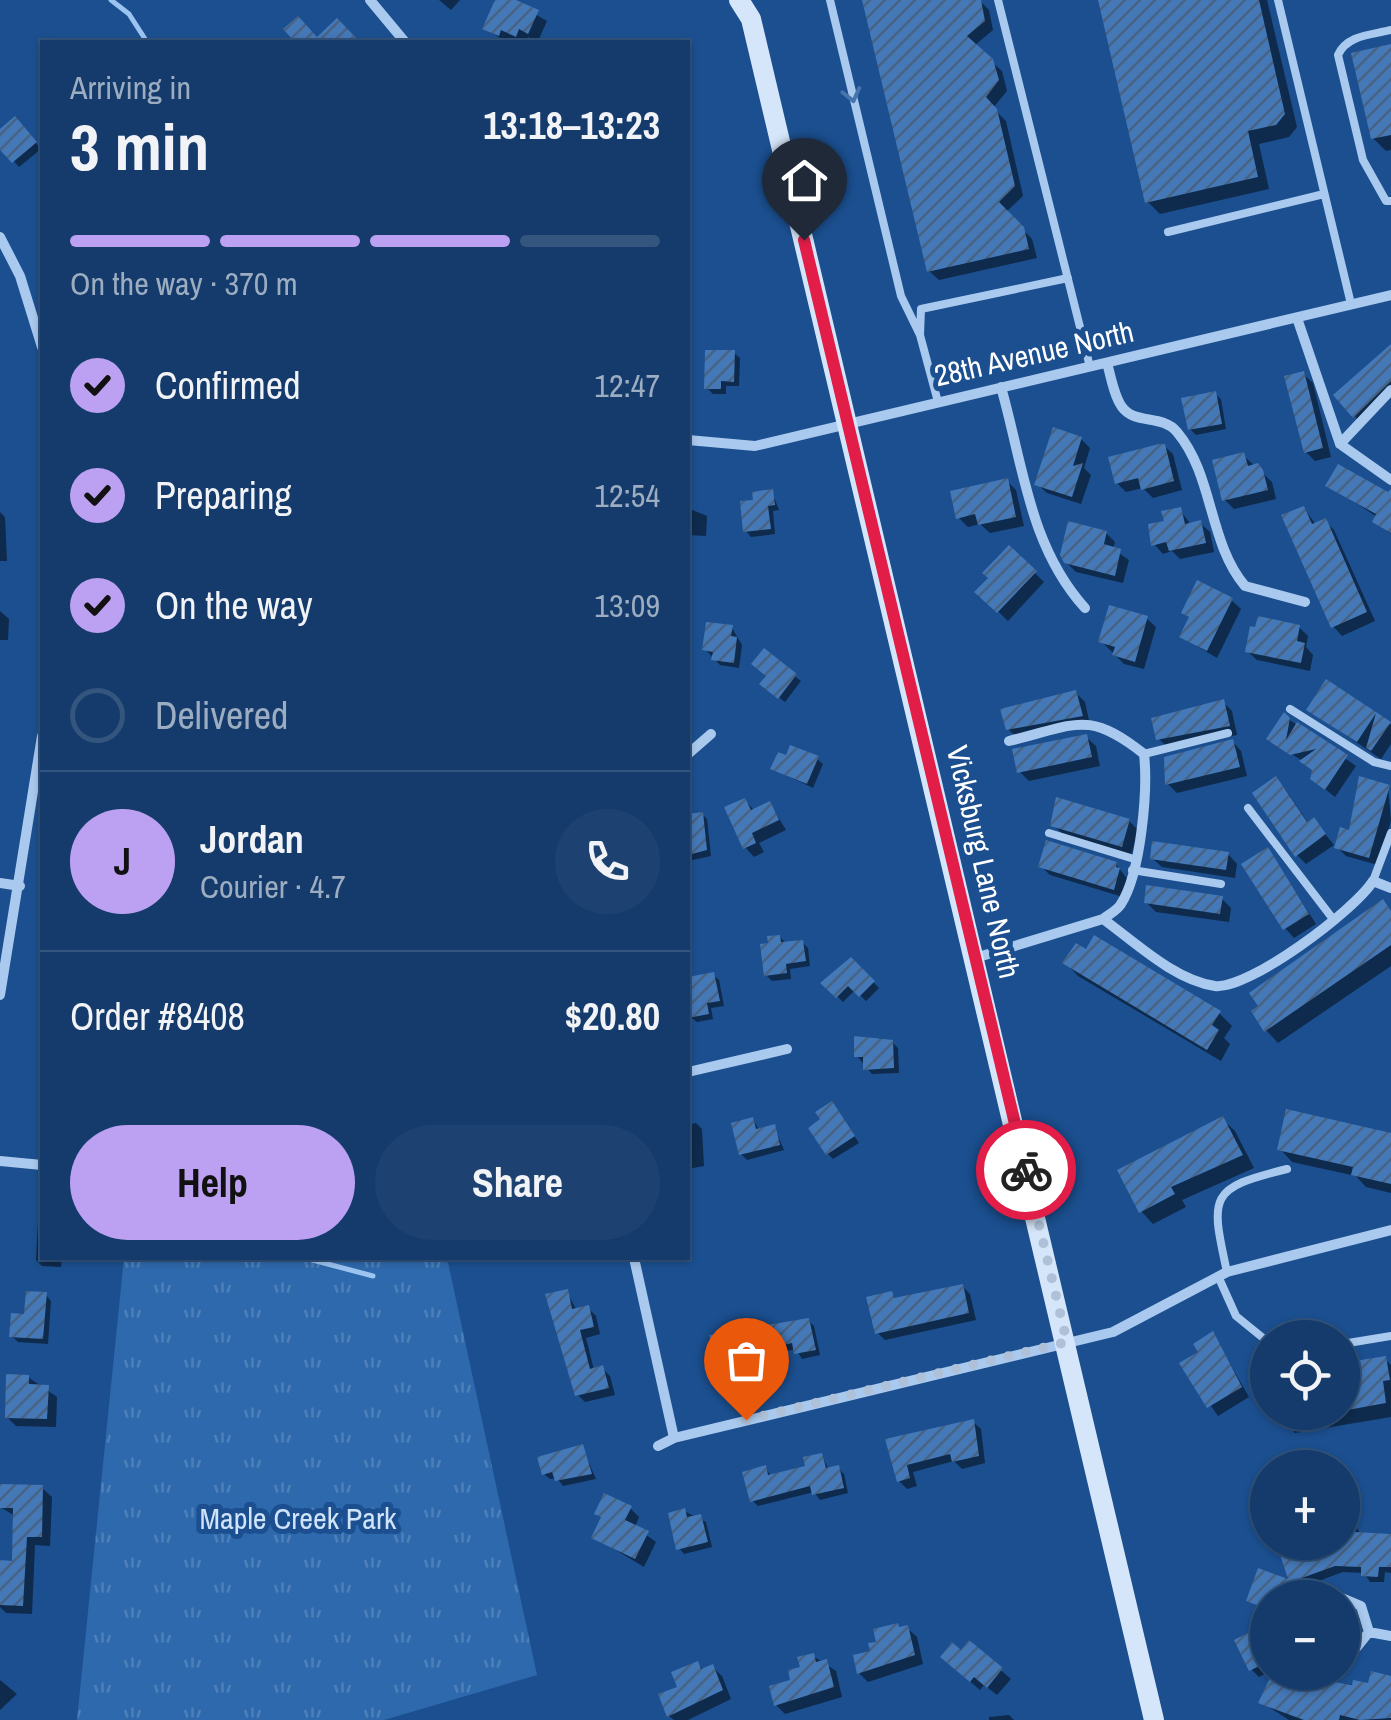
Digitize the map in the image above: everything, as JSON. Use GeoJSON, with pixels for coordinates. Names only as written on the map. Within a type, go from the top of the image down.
{"type":"FeatureCollection","features":[{"type":"Feature","properties":{"kind":"main road","name":"Vicksburg Lane North"},"geometry":{"type":"LineString","coordinates":[[740,0],[752,10],[1154,1720]]}},
{"type":"Feature","properties":{"kind":"street"},"geometry":{"type":"LineString","coordinates":[[370,0],[403,40]]}},
{"type":"Feature","properties":{"kind":"street"},"geometry":{"type":"LineString","coordinates":[[0,237],[25,289],[40,339]]}},
{"type":"Feature","properties":{"kind":"street","name":"28th Avenue North"},"geometry":{"type":"LineString","coordinates":[[690,440],[754,446],[1391,295]]}},
{"type":"Feature","properties":{"kind":"street"},"geometry":{"type":"LineString","coordinates":[[1297,318],[1340,444],[1391,480]]}},
{"type":"Feature","properties":{"kind":"street"},"geometry":{"type":"LineString","coordinates":[[1107,363],[1121,406],[1129,414],[1167,424],[1177,432],[1207,491],[1236,575],[1256,590],[1305,602]]}},
{"type":"Feature","properties":{"kind":"street"},"geometry":{"type":"LineString","coordinates":[[1000,387],[1035,520],[1056,573],[1085,608]]}},
{"type":"Feature","properties":{"kind":"street"},"geometry":{"type":"LineString","coordinates":[[1340,444],[1391,390]]}},
{"type":"Feature","properties":{"kind":"street"},"geometry":{"type":"LineString","coordinates":[[975,958],[1102,919],[1120,908],[1133,865],[1148,782],[1144,754],[1114,730],[1088,723],[1010,741]]}},
{"type":"Feature","properties":{"kind":"street"},"geometry":{"type":"LineString","coordinates":[[690,752],[711,734]]}},
{"type":"Feature","properties":{"kind":"street"},"geometry":{"type":"LineString","coordinates":[[0,994],[40,750]]}},
{"type":"Feature","properties":{"kind":"street"},"geometry":{"type":"LineString","coordinates":[[1102,919],[1168,966],[1214,986],[1234,985],[1292,950],[1365,894],[1373,881],[1391,888]]}},
{"type":"Feature","properties":{"kind":"street"},"geometry":{"type":"LineString","coordinates":[[0,883],[20,886]]}},
{"type":"Feature","properties":{"kind":"street"},"geometry":{"type":"LineString","coordinates":[[690,1072],[788,1049]]}},
{"type":"Feature","properties":{"kind":"street"},"geometry":{"type":"LineString","coordinates":[[0,1162],[40,1164]]}},
{"type":"Feature","properties":{"kind":"street"},"geometry":{"type":"LineString","coordinates":[[658,1446],[674,1438],[1138,1323],[1223,1274],[1391,1230]]}},
{"type":"Feature","properties":{"kind":"street"},"geometry":{"type":"LineString","coordinates":[[634,1260],[674,1438]]}},
{"type":"Feature","properties":{"kind":"street"},"geometry":{"type":"LineString","coordinates":[[1360,1606],[1369,1632]]}},
{"type":"Feature","properties":{"kind":"street"},"geometry":{"type":"LineString","coordinates":[[1369,1632],[1391,1636]]}},
{"type":"Feature","properties":{"kind":"street"},"geometry":{"type":"LineString","coordinates":[[1360,1642],[1369,1632]]}},
{"type":"Feature","properties":{"kind":"lane"},"geometry":{"type":"LineString","coordinates":[[830,0],[901,296],[920,334],[938,402]]}},
{"type":"Feature","properties":{"kind":"lane"},"geometry":{"type":"LineString","coordinates":[[998,0],[1090,367]]}},
{"type":"Feature","properties":{"kind":"lane"},"geometry":{"type":"LineString","coordinates":[[1278,0],[1350,304]]}},
{"type":"Feature","properties":{"kind":"lane"},"geometry":{"type":"LineString","coordinates":[[1391,30],[1343,44],[1338,67],[1363,160],[1386,201],[1391,201]]}},
{"type":"Feature","properties":{"kind":"lane"},"geometry":{"type":"LineString","coordinates":[[1168,232],[1324,194]]}},
{"type":"Feature","properties":{"kind":"lane"},"geometry":{"type":"LineString","coordinates":[[920,334],[920,309],[1068,278]]}},
{"type":"Feature","properties":{"kind":"lane"},"geometry":{"type":"LineString","coordinates":[[1290,709],[1374,762],[1391,766]]}},
{"type":"Feature","properties":{"kind":"lane"},"geometry":{"type":"LineString","coordinates":[[1144,754],[1228,734]]}},
{"type":"Feature","properties":{"kind":"lane"},"geometry":{"type":"LineString","coordinates":[[1248,808],[1333,919]]}},
{"type":"Feature","properties":{"kind":"lane"},"geometry":{"type":"LineString","coordinates":[[1050,833],[1133,865],[1221,884]]}},
{"type":"Feature","properties":{"kind":"lane"},"geometry":{"type":"LineString","coordinates":[[1373,881],[1391,833]]}},
{"type":"Feature","properties":{"kind":"lane"},"geometry":{"type":"LineString","coordinates":[[1250,1327],[1236,1316],[1223,1274],[1216,1222],[1220,1198],[1234,1182],[1287,1169]]}},
{"type":"Feature","properties":{"kind":"lane"},"geometry":{"type":"LineString","coordinates":[[1360,1341],[1391,1336]]}},
{"type":"Feature","properties":{"kind":"green space","name":"Maple Creek Park"},"geometry":{"type":"Polygon","coordinates":[[[124,1260],[447,1260],[537,1675],[384,1720],[77,1720],[124,1260]]]}},
{"type":"Feature","properties":{"kind":"building"},"geometry":{"type":"Polygon","coordinates":[[[495,0],[516,0],[539,10],[528,34],[519,29],[516,37],[501,30],[499,36],[482,29],[495,0]]]}},
{"type":"Feature","properties":{"kind":"building"},"geometry":{"type":"Polygon","coordinates":[[[862,0],[981,0],[985,21],[967,36],[993,59],[999,80],[986,97],[997,109],[1015,186],[999,202],[1024,227],[1029,249],[927,272],[862,0]]]}},
{"type":"Feature","properties":{"kind":"building"},"geometry":{"type":"Polygon","coordinates":[[[1098,0],[1259,0],[1285,114],[1276,125],[1248,131],[1258,177],[1145,203],[1098,0]]]}},
{"type":"Feature","properties":{"kind":"building"},"geometry":{"type":"Polygon","coordinates":[[[298,16],[317,37],[337,18],[358,40],[293,40],[283,29],[298,16]]]}},
{"type":"Feature","properties":{"kind":"building"},"geometry":{"type":"Polygon","coordinates":[[[1391,44],[1391,135],[1371,139],[1351,53],[1391,44]]]}},
{"type":"Feature","properties":{"kind":"building"},"geometry":{"type":"Polygon","coordinates":[[[15,116],[37,142],[12,163],[0,150],[0,129],[15,116]]]}},
{"type":"Feature","properties":{"kind":"building"},"geometry":{"type":"Polygon","coordinates":[[[1391,344],[1391,381],[1353,418],[1333,395],[1391,344]]]}},
{"type":"Feature","properties":{"kind":"building"},"geometry":{"type":"Polygon","coordinates":[[[705,350],[735,350],[734,382],[721,381],[721,389],[704,389],[705,350]]]}},
{"type":"Feature","properties":{"kind":"building"},"geometry":{"type":"Polygon","coordinates":[[[1304,371],[1323,448],[1304,453],[1284,376],[1304,371]]]}},
{"type":"Feature","properties":{"kind":"building"},"geometry":{"type":"Polygon","coordinates":[[[1216,391],[1222,424],[1188,430],[1181,398],[1216,391]]]}},
{"type":"Feature","properties":{"kind":"building"},"geometry":{"type":"Polygon","coordinates":[[[1053,427],[1082,437],[1073,466],[1083,463],[1072,497],[1034,485],[1053,427]]]}},
{"type":"Feature","properties":{"kind":"building"},"geometry":{"type":"Polygon","coordinates":[[[1165,444],[1174,481],[1141,490],[1138,478],[1115,484],[1108,457],[1165,444]]]}},
{"type":"Feature","properties":{"kind":"building"},"geometry":{"type":"Polygon","coordinates":[[[1244,452],[1248,466],[1258,463],[1263,470],[1268,490],[1222,501],[1212,460],[1244,452]]]}},
{"type":"Feature","properties":{"kind":"building"},"geometry":{"type":"Polygon","coordinates":[[[1338,464],[1388,492],[1391,489],[1391,533],[1372,522],[1376,514],[1325,486],[1338,464]]]}},
{"type":"Feature","properties":{"kind":"building"},"geometry":{"type":"Polygon","coordinates":[[[1008,478],[1016,517],[978,525],[975,514],[956,519],[950,491],[1008,478]]]}},
{"type":"Feature","properties":{"kind":"building"},"geometry":{"type":"Polygon","coordinates":[[[773,489],[775,505],[768,506],[771,529],[743,532],[740,501],[753,500],[752,492],[773,489]]]}},
{"type":"Feature","properties":{"kind":"building"},"geometry":{"type":"Polygon","coordinates":[[[1304,506],[1312,524],[1326,518],[1367,612],[1331,628],[1281,515],[1304,506]]]}},
{"type":"Feature","properties":{"kind":"building"},"geometry":{"type":"Polygon","coordinates":[[[1181,507],[1185,524],[1201,520],[1206,543],[1169,551],[1166,542],[1151,546],[1148,524],[1164,521],[1161,511],[1181,507]]]}},
{"type":"Feature","properties":{"kind":"building"},"geometry":{"type":"Polygon","coordinates":[[[1068,521],[1107,531],[1104,544],[1121,549],[1115,576],[1064,563],[1060,555],[1068,521]]]}},
{"type":"Feature","properties":{"kind":"building"},"geometry":{"type":"Polygon","coordinates":[[[1009,545],[1037,571],[997,613],[974,592],[988,578],[982,573],[1009,545]]]}},
{"type":"Feature","properties":{"kind":"building"},"geometry":{"type":"Polygon","coordinates":[[[1197,580],[1233,598],[1207,651],[1179,637],[1189,617],[1181,613],[1197,580]]]}},
{"type":"Feature","properties":{"kind":"building"},"geometry":{"type":"Polygon","coordinates":[[[1109,605],[1148,616],[1135,662],[1112,655],[1115,647],[1098,642],[1109,605]]]}},
{"type":"Feature","properties":{"kind":"building"},"geometry":{"type":"Polygon","coordinates":[[[1258,616],[1300,625],[1297,641],[1305,643],[1301,663],[1245,652],[1250,626],[1255,627],[1258,616]]]}},
{"type":"Feature","properties":{"kind":"building"},"geometry":{"type":"Polygon","coordinates":[[[706,622],[733,625],[731,636],[737,637],[734,663],[711,660],[713,652],[702,650],[706,622]]]}},
{"type":"Feature","properties":{"kind":"building"},"geometry":{"type":"Polygon","coordinates":[[[764,648],[797,674],[778,699],[759,684],[766,676],[751,664],[764,648]]]}},
{"type":"Feature","properties":{"kind":"building"},"geometry":{"type":"Polygon","coordinates":[[[1326,679],[1391,722],[1371,751],[1366,748],[1376,713],[1357,742],[1306,710],[1326,679]]]}},
{"type":"Feature","properties":{"kind":"building"},"geometry":{"type":"Polygon","coordinates":[[[1076,690],[1083,716],[1006,730],[1000,709],[1076,690]]]}},
{"type":"Feature","properties":{"kind":"building"},"geometry":{"type":"Polygon","coordinates":[[[1224,699],[1230,726],[1156,740],[1151,718],[1224,699]]]}},
{"type":"Feature","properties":{"kind":"building"},"geometry":{"type":"Polygon","coordinates":[[[1284,712],[1290,718],[1286,740],[1297,722],[1348,755],[1325,790],[1310,779],[1312,770],[1299,761],[1316,749],[1290,755],[1266,739],[1284,712]]]}},
{"type":"Feature","properties":{"kind":"building"},"geometry":{"type":"Polygon","coordinates":[[[1087,734],[1092,757],[1017,773],[1012,749],[1087,734]]]}},
{"type":"Feature","properties":{"kind":"building"},"geometry":{"type":"Polygon","coordinates":[[[1233,739],[1240,767],[1165,785],[1164,757],[1233,739]]]}},
{"type":"Feature","properties":{"kind":"building"},"geometry":{"type":"Polygon","coordinates":[[[790,745],[819,756],[807,784],[770,769],[778,752],[786,755],[790,745]]]}},
{"type":"Feature","properties":{"kind":"building"},"geometry":{"type":"Polygon","coordinates":[[[1276,776],[1307,822],[1314,817],[1326,834],[1295,857],[1252,793],[1276,776]]]}},
{"type":"Feature","properties":{"kind":"building"},"geometry":{"type":"Polygon","coordinates":[[[1359,776],[1390,785],[1369,858],[1334,848],[1340,827],[1349,830],[1359,776]]]}},
{"type":"Feature","properties":{"kind":"building"},"geometry":{"type":"Polygon","coordinates":[[[1056,797],[1130,819],[1122,847],[1050,826],[1056,797]]]}},
{"type":"Feature","properties":{"kind":"building"},"geometry":{"type":"Polygon","coordinates":[[[745,798],[751,810],[770,801],[779,820],[752,833],[756,843],[743,849],[724,807],[745,798]]]}},
{"type":"Feature","properties":{"kind":"building"},"geometry":{"type":"Polygon","coordinates":[[[703,812],[707,850],[690,854],[690,814],[703,812]]]}},
{"type":"Feature","properties":{"kind":"building"},"geometry":{"type":"Polygon","coordinates":[[[1046,840],[1117,862],[1116,867],[1120,868],[1114,890],[1038,867],[1046,840]]]}},
{"type":"Feature","properties":{"kind":"building"},"geometry":{"type":"Polygon","coordinates":[[[1152,841],[1229,852],[1226,870],[1150,859],[1152,841]]]}},
{"type":"Feature","properties":{"kind":"building"},"geometry":{"type":"Polygon","coordinates":[[[1268,847],[1309,914],[1283,930],[1241,864],[1268,847]]]}},
{"type":"Feature","properties":{"kind":"building"},"geometry":{"type":"Polygon","coordinates":[[[1146,885],[1223,896],[1220,914],[1144,903],[1146,885]]]}},
{"type":"Feature","properties":{"kind":"building"},"geometry":{"type":"Polygon","coordinates":[[[1383,899],[1391,911],[1391,945],[1264,1032],[1251,1011],[1258,1006],[1249,993],[1383,899]]]}},
{"type":"Feature","properties":{"kind":"building"},"geometry":{"type":"Polygon","coordinates":[[[780,935],[781,942],[803,940],[806,961],[786,964],[787,973],[764,976],[760,944],[768,943],[767,936],[780,935]]]}},
{"type":"Feature","properties":{"kind":"building"},"geometry":{"type":"Polygon","coordinates":[[[1094,935],[1221,1011],[1212,1025],[1219,1030],[1207,1050],[1062,963],[1076,943],[1086,949],[1094,935]]]}},
{"type":"Feature","properties":{"kind":"building"},"geometry":{"type":"Polygon","coordinates":[[[851,957],[875,981],[859,997],[848,986],[836,998],[820,983],[851,957]]]}},
{"type":"Feature","properties":{"kind":"building"},"geometry":{"type":"Polygon","coordinates":[[[714,972],[720,1001],[707,1003],[709,1014],[690,1018],[690,977],[714,972]]]}},
{"type":"Feature","properties":{"kind":"building"},"geometry":{"type":"Polygon","coordinates":[[[854,1036],[893,1040],[894,1068],[863,1070],[863,1057],[854,1057],[854,1036]]]}},
{"type":"Feature","properties":{"kind":"building"},"geometry":{"type":"Polygon","coordinates":[[[832,1101],[855,1136],[826,1155],[808,1128],[820,1119],[815,1112],[832,1101]]]}},
{"type":"Feature","properties":{"kind":"building"},"geometry":{"type":"Polygon","coordinates":[[[1286,1109],[1391,1133],[1391,1184],[1351,1175],[1353,1167],[1277,1150],[1286,1109]]]}},
{"type":"Feature","properties":{"kind":"building"},"geometry":{"type":"Polygon","coordinates":[[[1223,1116],[1243,1155],[1171,1187],[1175,1194],[1139,1213],[1117,1170],[1223,1116]]]}},
{"type":"Feature","properties":{"kind":"building"},"geometry":{"type":"Polygon","coordinates":[[[753,1117],[756,1129],[775,1124],[780,1145],[739,1155],[731,1123],[753,1117]]]}},
{"type":"Feature","properties":{"kind":"building"},"geometry":{"type":"Polygon","coordinates":[[[963,1284],[969,1313],[875,1334],[866,1297],[892,1291],[894,1298],[963,1284]]]}},
{"type":"Feature","properties":{"kind":"building"},"geometry":{"type":"Polygon","coordinates":[[[568,1289],[572,1309],[589,1305],[594,1327],[580,1330],[590,1369],[603,1365],[609,1388],[575,1396],[545,1294],[568,1289]]]}},
{"type":"Feature","properties":{"kind":"building"},"geometry":{"type":"Polygon","coordinates":[[[26,1291],[47,1292],[43,1339],[9,1337],[11,1313],[24,1314],[26,1291]]]}},
{"type":"Feature","properties":{"kind":"building"},"geometry":{"type":"Polygon","coordinates":[[[809,1318],[816,1350],[794,1354],[792,1343],[752,1352],[755,1364],[735,1369],[731,1353],[715,1357],[709,1335],[809,1318]]]}},
{"type":"Feature","properties":{"kind":"building"},"geometry":{"type":"Polygon","coordinates":[[[1213,1331],[1242,1387],[1207,1408],[1179,1363],[1198,1352],[1193,1344],[1213,1331]]]}},
{"type":"Feature","properties":{"kind":"building"},"geometry":{"type":"Polygon","coordinates":[[[1386,1356],[1390,1380],[1383,1381],[1386,1403],[1360,1408],[1360,1360],[1386,1356]]]}},
{"type":"Feature","properties":{"kind":"building"},"geometry":{"type":"Polygon","coordinates":[[[6,1374],[29,1375],[29,1384],[49,1385],[47,1419],[5,1418],[6,1374]]]}},
{"type":"Feature","properties":{"kind":"building"},"geometry":{"type":"Polygon","coordinates":[[[974,1419],[979,1456],[952,1462],[950,1454],[907,1465],[910,1478],[897,1482],[885,1439],[974,1419]]]}},
{"type":"Feature","properties":{"kind":"building"},"geometry":{"type":"Polygon","coordinates":[[[583,1444],[592,1474],[555,1481],[552,1472],[542,1475],[537,1457],[583,1444]]]}},
{"type":"Feature","properties":{"kind":"building"},"geometry":{"type":"Polygon","coordinates":[[[822,1453],[826,1468],[839,1465],[844,1488],[812,1495],[810,1486],[750,1502],[742,1472],[766,1465],[768,1475],[805,1466],[803,1457],[822,1453]]]}},
{"type":"Feature","properties":{"kind":"building"},"geometry":{"type":"Polygon","coordinates":[[[0,1484],[43,1485],[42,1537],[27,1537],[23,1606],[0,1605],[0,1560],[12,1561],[13,1508],[0,1508],[0,1484]]]}},
{"type":"Feature","properties":{"kind":"building"},"geometry":{"type":"Polygon","coordinates":[[[604,1493],[632,1506],[625,1520],[649,1531],[635,1559],[591,1538],[601,1517],[594,1514],[604,1493]]]}},
{"type":"Feature","properties":{"kind":"building"},"geometry":{"type":"Polygon","coordinates":[[[685,1508],[687,1517],[701,1514],[708,1542],[676,1550],[668,1513],[685,1508]]]}},
{"type":"Feature","properties":{"kind":"building"},"geometry":{"type":"Polygon","coordinates":[[[1360,1532],[1391,1534],[1391,1567],[1379,1567],[1378,1577],[1361,1576],[1361,1567],[1335,1566],[1299,1580],[1254,1580],[1258,1568],[1288,1579],[1282,1560],[1360,1560],[1360,1532]]]}},
{"type":"Feature","properties":{"kind":"building"},"geometry":{"type":"Polygon","coordinates":[[[898,1623],[899,1627],[908,1625],[915,1655],[857,1674],[853,1655],[870,1651],[868,1643],[876,1642],[873,1629],[898,1623]]]}},
{"type":"Feature","properties":{"kind":"building"},"geometry":{"type":"Polygon","coordinates":[[[1250,1632],[1250,1671],[1249,1671],[1234,1640],[1250,1632]]]}},
{"type":"Feature","properties":{"kind":"building"},"geometry":{"type":"Polygon","coordinates":[[[969,1640],[1003,1668],[987,1688],[974,1677],[970,1682],[940,1657],[952,1642],[961,1650],[969,1640]]]}},
{"type":"Feature","properties":{"kind":"building"},"geometry":{"type":"Polygon","coordinates":[[[814,1653],[816,1662],[827,1659],[834,1687],[774,1706],[769,1686],[790,1680],[788,1670],[800,1667],[797,1657],[814,1653]]]}},
{"type":"Feature","properties":{"kind":"building"},"geometry":{"type":"Polygon","coordinates":[[[698,1661],[701,1669],[713,1664],[723,1690],[667,1717],[658,1694],[677,1687],[671,1672],[698,1661]]]}},
{"type":"Feature","properties":{"kind":"building"},"geometry":{"type":"Polygon","coordinates":[[[1371,1671],[1391,1676],[1391,1718],[1360,1720],[1340,1715],[1339,1720],[1304,1720],[1258,1703],[1264,1690],[1360,1690],[1360,1681],[1368,1683],[1371,1671]]]}},
{"type":"Feature","properties":{"kind":"waterway"},"geometry":{"type":"LineString","coordinates":[[111,0],[129,14],[146,40]]}},
{"type":"Feature","properties":{"kind":"waterway"},"geometry":{"type":"LineString","coordinates":[[313,1260],[373,1276]]}},
{"type":"Feature","properties":{"kind":"way so far"},"geometry":{"type":"LineString","coordinates":[[746,1420],[1067,1342],[1026,1170]]}},
{"type":"Feature","properties":{"kind":"route"},"geometry":{"type":"LineString","coordinates":[[804,240],[1026,1170]]}}]}
